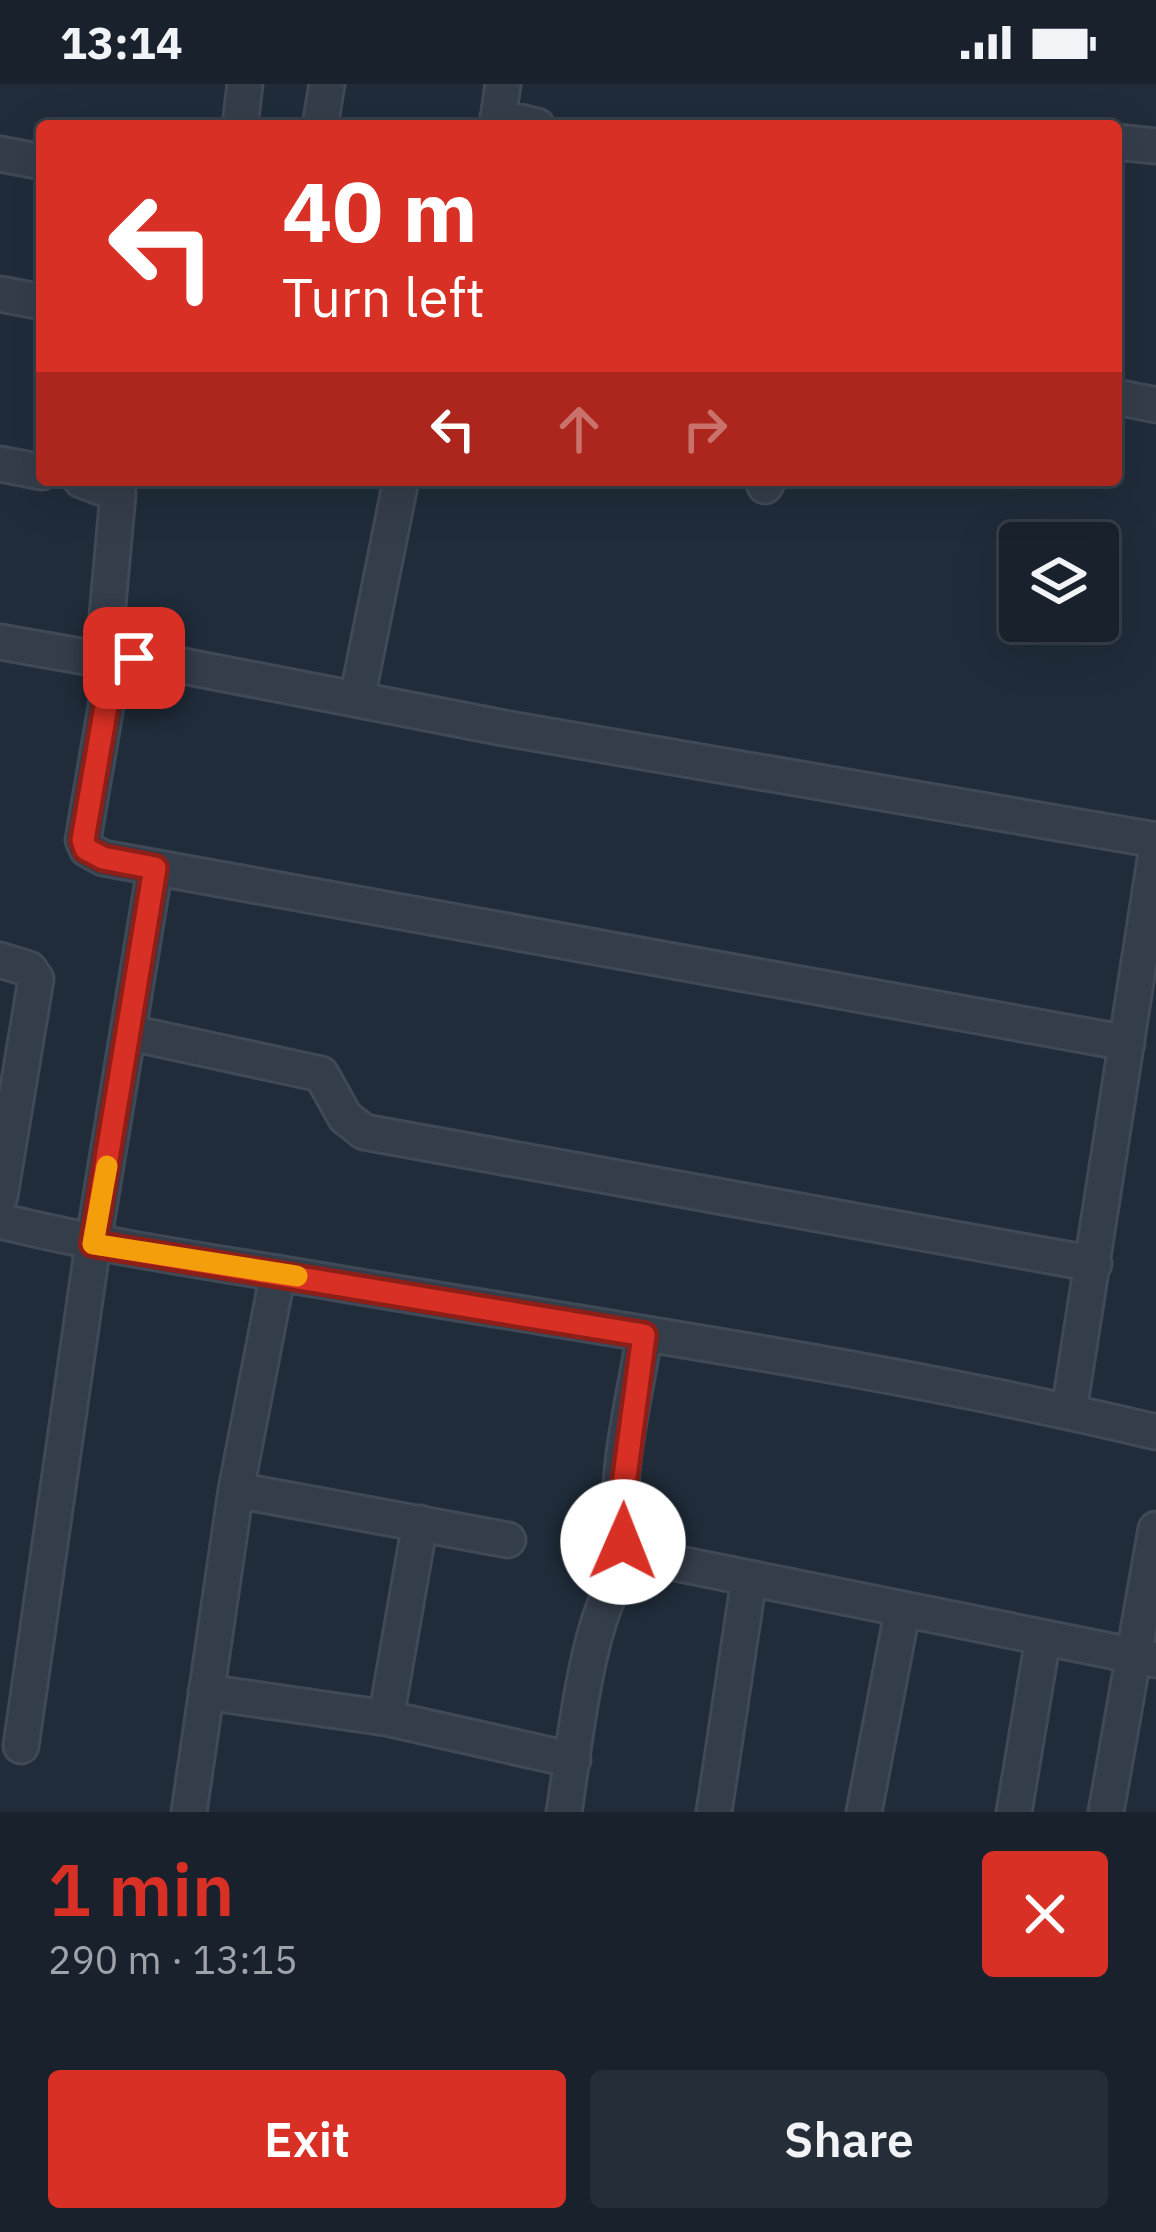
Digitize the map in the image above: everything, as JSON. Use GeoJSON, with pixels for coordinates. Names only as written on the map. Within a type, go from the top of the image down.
{"type":"FeatureCollection","features":[{"type":"Feature","properties":{"kind":"street"},"geometry":{"type":"LineString","coordinates":[[241,120],[245,84]]}},
{"type":"Feature","properties":{"kind":"street"},"geometry":{"type":"LineString","coordinates":[[321,120],[327,84]]}},
{"type":"Feature","properties":{"kind":"street"},"geometry":{"type":"LineString","coordinates":[[1122,143],[1156,146]]}},
{"type":"Feature","properties":{"kind":"street"},"geometry":{"type":"LineString","coordinates":[[0,154],[36,161]]}},
{"type":"Feature","properties":{"kind":"street"},"geometry":{"type":"LineString","coordinates":[[0,295],[36,301]]}},
{"type":"Feature","properties":{"kind":"street"},"geometry":{"type":"LineString","coordinates":[[1122,398],[1156,405]]}},
{"type":"Feature","properties":{"kind":"street"},"geometry":{"type":"LineString","coordinates":[[0,464],[36,471]]}},
{"type":"Feature","properties":{"kind":"street"},"geometry":{"type":"LineString","coordinates":[[97,486],[118,494],[106,628],[120,663],[109,689],[84,845],[103,858],[1127,1043]]}},
{"type":"Feature","properties":{"kind":"street"},"geometry":{"type":"LineString","coordinates":[[357,699],[400,486]]}},
{"type":"Feature","properties":{"kind":"street"},"geometry":{"type":"LineString","coordinates":[[0,642],[120,663],[142,658],[1156,840]]}},
{"type":"Feature","properties":{"kind":"street"},"geometry":{"type":"LineString","coordinates":[[1069,1411],[1156,853]]}},
{"type":"Feature","properties":{"kind":"street"},"geometry":{"type":"LineString","coordinates":[[21,1746],[93,1244],[155,868]]}},
{"type":"Feature","properties":{"kind":"street"},"geometry":{"type":"LineString","coordinates":[[0,959],[28,969],[36,980],[7,1095],[0,1196]]}},
{"type":"Feature","properties":{"kind":"street"},"geometry":{"type":"LineString","coordinates":[[131,1033],[321,1074],[345,1117],[364,1132],[1094,1264]]}},
{"type":"Feature","properties":{"kind":"street"},"geometry":{"type":"LineString","coordinates":[[0,1221],[93,1244],[644,1335],[1069,1411],[1156,1432]]}},
{"type":"Feature","properties":{"kind":"street"},"geometry":{"type":"LineString","coordinates":[[189,1812],[236,1490],[278,1273]]}},
{"type":"Feature","properties":{"kind":"street"},"geometry":{"type":"LineString","coordinates":[[631,1563],[623,1542],[622,1499],[644,1335]]}},
{"type":"Feature","properties":{"kind":"street"},"geometry":{"type":"LineString","coordinates":[[236,1490],[508,1540]]}},
{"type":"Feature","properties":{"kind":"street"},"geometry":{"type":"LineString","coordinates":[[386,1718],[420,1523]]}},
{"type":"Feature","properties":{"kind":"street"},"geometry":{"type":"LineString","coordinates":[[1106,1812],[1145,1657],[1156,1529]]}},
{"type":"Feature","properties":{"kind":"street"},"geometry":{"type":"LineString","coordinates":[[564,1812],[600,1621],[612,1586],[631,1563],[670,1562],[902,1613],[1145,1657]]}},
{"type":"Feature","properties":{"kind":"street"},"geometry":{"type":"LineString","coordinates":[[715,1812],[749,1580]]}},
{"type":"Feature","properties":{"kind":"street"},"geometry":{"type":"LineString","coordinates":[[864,1812],[902,1613]]}},
{"type":"Feature","properties":{"kind":"street"},"geometry":{"type":"LineString","coordinates":[[1014,1812],[1042,1640]]}},
{"type":"Feature","properties":{"kind":"street"},"geometry":{"type":"LineString","coordinates":[[206,1692],[386,1718],[573,1760]]}},
{"type":"Feature","properties":{"kind":"slow traffic"},"geometry":{"type":"LineString","coordinates":[[107,1166],[93,1244],[297,1276]]}},
{"type":"Feature","properties":{"kind":"route"},"geometry":{"type":"LineString","coordinates":[[134,658],[120,663],[109,689],[83,840],[86,849],[103,858],[155,868],[93,1244],[644,1335],[622,1499],[623,1542]]}}]}
